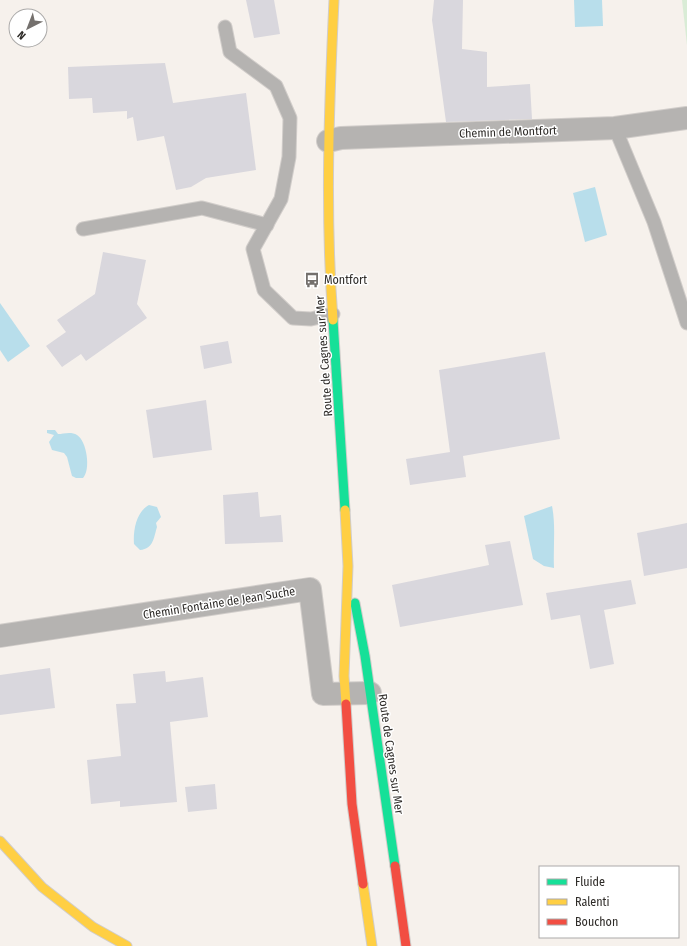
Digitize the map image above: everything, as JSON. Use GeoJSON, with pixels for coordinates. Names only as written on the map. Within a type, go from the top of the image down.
{"type":"FeatureCollection","features":[{"type":"Feature","properties":{"kind":"main road","name":"Route de Cagnes sur Mer"},"geometry":{"type":"LineString","coordinates":[[334,0],[328,141],[329,263],[348,566],[344,676],[352,804],[372,946]]}},
{"type":"Feature","properties":{"kind":"main road","name":"Route de Cagnes sur Mer"},"geometry":{"type":"LineString","coordinates":[[348,566],[366,656],[406,946]]}},
{"type":"Feature","properties":{"kind":"main road"},"geometry":{"type":"LineString","coordinates":[[379,813],[385,792]]}},
{"type":"Feature","properties":{"kind":"main road"},"geometry":{"type":"LineString","coordinates":[[0,841],[42,887],[93,928],[127,946]]}},
{"type":"Feature","properties":{"kind":"street","name":"Chemin de Montfort"},"geometry":{"type":"LineString","coordinates":[[328,141],[341,138],[615,128],[687,118]]}},
{"type":"Feature","properties":{"kind":"street","name":"Chemin Fontaine de Jean Suche"},"geometry":{"type":"LineString","coordinates":[[0,636],[310,589],[323,694],[370,693]]}},
{"type":"Feature","properties":{"kind":"lane"},"geometry":{"type":"LineString","coordinates":[[225,27],[230,52],[276,86],[290,118],[289,157],[281,200],[253,249],[264,290],[293,318],[311,319],[333,314]]}},
{"type":"Feature","properties":{"kind":"lane"},"geometry":{"type":"LineString","coordinates":[[615,128],[654,222],[687,323]]}},
{"type":"Feature","properties":{"kind":"lane"},"geometry":{"type":"LineString","coordinates":[[83,229],[202,208],[266,225]]}},
{"type":"Feature","properties":{"kind":"green space"},"geometry":{"type":"Polygon","coordinates":[[[682,0],[687,0],[687,45],[682,0]]]}},
{"type":"Feature","properties":{"kind":"water"},"geometry":{"type":"Polygon","coordinates":[[[574,0],[602,0],[603,26],[575,27],[574,0]]]}},
{"type":"Feature","properties":{"kind":"water"},"geometry":{"type":"Polygon","coordinates":[[[595,187],[607,235],[585,242],[573,193],[595,187]]]}},
{"type":"Feature","properties":{"kind":"water"},"geometry":{"type":"Polygon","coordinates":[[[0,303],[30,346],[8,362],[0,350],[0,303]]]}},
{"type":"Feature","properties":{"kind":"water"},"geometry":{"type":"Polygon","coordinates":[[[47,430],[55,430],[58,434],[72,433],[80,438],[87,456],[87,469],[83,478],[76,478],[72,476],[67,457],[64,453],[52,450],[49,442],[54,435],[47,433],[47,430]]]}},
{"type":"Feature","properties":{"kind":"water"},"geometry":{"type":"Polygon","coordinates":[[[149,505],[157,507],[161,517],[156,523],[157,527],[153,542],[145,549],[140,550],[134,544],[136,522],[141,512],[149,505]]]}},
{"type":"Feature","properties":{"kind":"water"},"geometry":{"type":"Polygon","coordinates":[[[552,506],[554,529],[554,568],[544,566],[533,559],[524,516],[552,506]]]}},
{"type":"Feature","properties":{"kind":"building"},"geometry":{"type":"Polygon","coordinates":[[[246,0],[274,0],[280,34],[254,38],[246,0]]]}},
{"type":"Feature","properties":{"kind":"building"},"geometry":{"type":"Polygon","coordinates":[[[434,0],[463,0],[462,49],[487,52],[487,87],[530,84],[532,119],[446,122],[432,20],[434,0]]]}},
{"type":"Feature","properties":{"kind":"building"},"geometry":{"type":"Polygon","coordinates":[[[165,63],[173,103],[246,93],[256,170],[206,178],[191,187],[176,190],[164,136],[137,141],[133,117],[127,119],[127,111],[93,113],[92,98],[69,99],[68,67],[165,63]]]}},
{"type":"Feature","properties":{"kind":"building"},"geometry":{"type":"Polygon","coordinates":[[[103,252],[146,260],[137,304],[147,318],[86,361],[81,354],[62,367],[46,346],[66,332],[57,320],[95,294],[103,252]]]}},
{"type":"Feature","properties":{"kind":"building"},"geometry":{"type":"Polygon","coordinates":[[[228,341],[232,363],[204,369],[200,346],[228,341]]]}},
{"type":"Feature","properties":{"kind":"building"},"geometry":{"type":"Polygon","coordinates":[[[545,352],[560,439],[463,456],[466,477],[410,485],[406,459],[450,452],[439,370],[545,352]]]}},
{"type":"Feature","properties":{"kind":"building"},"geometry":{"type":"Polygon","coordinates":[[[206,400],[212,450],[153,458],[146,410],[206,400]]]}},
{"type":"Feature","properties":{"kind":"building"},"geometry":{"type":"Polygon","coordinates":[[[258,492],[260,517],[281,515],[283,542],[225,544],[223,495],[258,492]]]}},
{"type":"Feature","properties":{"kind":"building"},"geometry":{"type":"Polygon","coordinates":[[[687,523],[687,568],[644,576],[637,533],[687,523]]]}},
{"type":"Feature","properties":{"kind":"building"},"geometry":{"type":"Polygon","coordinates":[[[510,541],[523,605],[400,627],[392,585],[489,565],[485,545],[510,541]]]}},
{"type":"Feature","properties":{"kind":"building"},"geometry":{"type":"Polygon","coordinates":[[[631,580],[636,604],[604,610],[614,664],[590,669],[580,615],[551,620],[546,593],[631,580]]]}},
{"type":"Feature","properties":{"kind":"building"},"geometry":{"type":"Polygon","coordinates":[[[50,668],[55,708],[0,715],[0,675],[50,668]]]}},
{"type":"Feature","properties":{"kind":"building"},"geometry":{"type":"Polygon","coordinates":[[[165,671],[166,682],[203,677],[208,717],[170,722],[177,802],[120,807],[120,801],[91,804],[87,760],[121,756],[116,704],[136,703],[133,674],[165,671]]]}},
{"type":"Feature","properties":{"kind":"building"},"geometry":{"type":"Polygon","coordinates":[[[215,784],[217,809],[188,812],[185,787],[215,784]]]}},
{"type":"Feature","properties":{"kind":"traffic: fast"},"geometry":{"type":"LineString","coordinates":[[333,320],[345,510]]}},
{"type":"Feature","properties":{"kind":"traffic: fast"},"geometry":{"type":"LineString","coordinates":[[355,603],[365,656],[395,866]]}},
{"type":"Feature","properties":{"kind":"traffic: slow"},"geometry":{"type":"LineString","coordinates":[[333,320],[328,200],[329,120],[334,0]]}},
{"type":"Feature","properties":{"kind":"traffic: slow"},"geometry":{"type":"LineString","coordinates":[[345,510],[348,566],[344,676],[346,704]]}},
{"type":"Feature","properties":{"kind":"traffic: slow"},"geometry":{"type":"LineString","coordinates":[[0,841],[42,887],[93,927],[127,946]]}},
{"type":"Feature","properties":{"kind":"traffic: slow"},"geometry":{"type":"LineString","coordinates":[[363,884],[372,946]]}},
{"type":"Feature","properties":{"kind":"traffic: jam"},"geometry":{"type":"LineString","coordinates":[[346,704],[352,804],[363,884]]}},
{"type":"Feature","properties":{"kind":"traffic: jam"},"geometry":{"type":"LineString","coordinates":[[395,866],[406,946]]}},
{"type":"Feature","properties":{"kind":"place","name":"Montfort"},"geometry":{"type":"Point","coordinates":[312,280]}}]}
